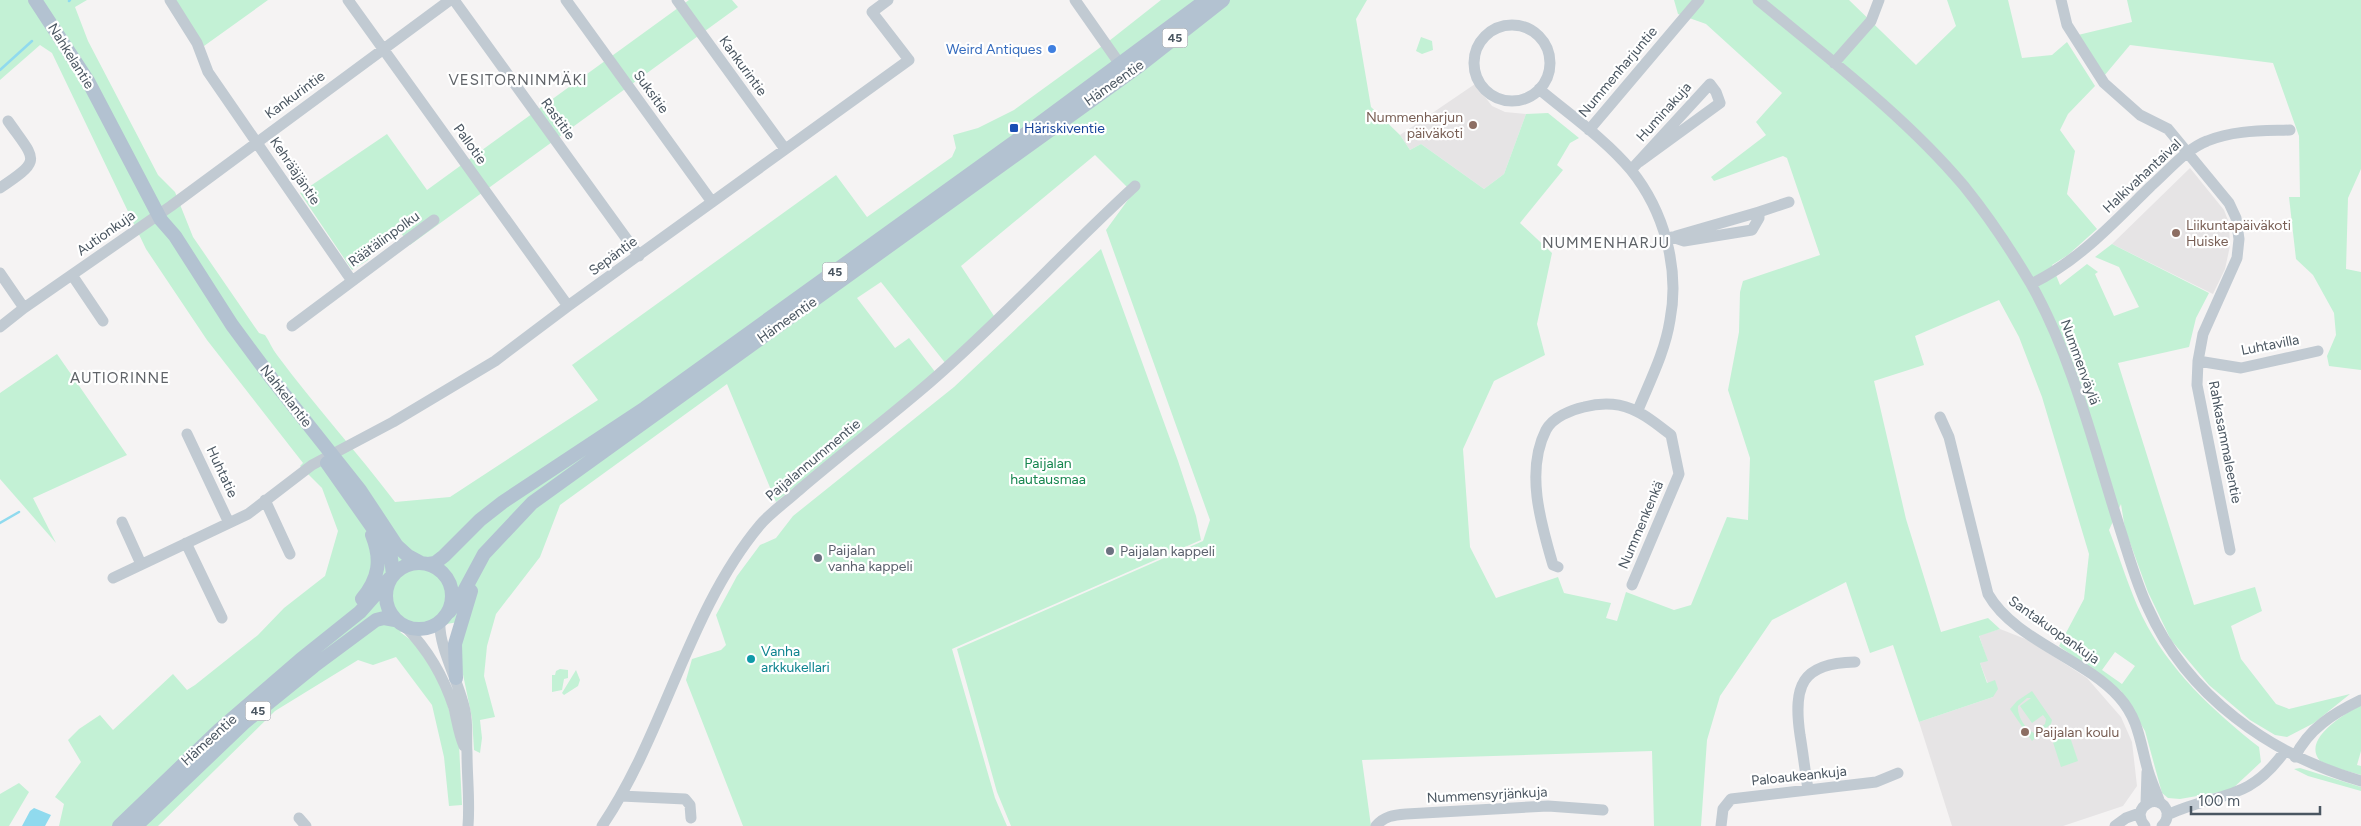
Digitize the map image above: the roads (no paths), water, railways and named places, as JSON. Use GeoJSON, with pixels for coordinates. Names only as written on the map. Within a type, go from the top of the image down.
{"type":"FeatureCollection","features":[{"type":"Feature","properties":{"kind":"main road","name":"Nahkelantie"},"geometry":{"type":"LineString","coordinates":[[35,0],[88,81],[159,217],[167,240],[210,306],[246,358],[328,457],[360,490],[397,546],[408,556],[424,564]]}},
{"type":"Feature","properties":{"kind":"main road","name":"Hämeentie"},"geometry":{"type":"LineString","coordinates":[[445,617],[463,593],[484,554],[519,516],[545,493],[1123,69],[1206,0]]}},
{"type":"Feature","properties":{"kind":"main road","name":"Hämeentie"},"geometry":{"type":"LineString","coordinates":[[424,564],[435,563],[475,524],[503,502],[583,451],[652,403],[1013,143],[1223,0]]}},
{"type":"Feature","properties":{"kind":"main road","name":"Nahkelantie"},"geometry":{"type":"LineString","coordinates":[[328,457],[388,551],[393,564],[392,576]]}},
{"type":"Feature","properties":{"kind":"main road"},"geometry":{"type":"LineString","coordinates":[[348,622],[372,586],[379,564],[378,550],[366,518]]}},
{"type":"Feature","properties":{"kind":"main road"},"geometry":{"type":"LineString","coordinates":[[456,678],[455,644],[460,625],[469,596],[494,543]]}},
{"type":"Feature","properties":{"kind":"main road"},"geometry":{"type":"LineString","coordinates":[[424,564],[440,570],[449,581],[453,599],[445,617]]}},
{"type":"Feature","properties":{"kind":"main road","name":"45"},"geometry":{"type":"LineString","coordinates":[[392,576],[408,565],[424,564]]}},
{"type":"Feature","properties":{"kind":"main road","name":"Hämeentie"},"geometry":{"type":"LineString","coordinates":[[120,826],[219,730],[300,660],[348,622],[392,576]]}},
{"type":"Feature","properties":{"kind":"main road"},"geometry":{"type":"LineString","coordinates":[[392,576],[386,590],[385,603],[389,614],[400,622]]}},
{"type":"Feature","properties":{"kind":"main road","name":"45"},"geometry":{"type":"LineString","coordinates":[[400,622],[421,628],[445,617]]}},
{"type":"Feature","properties":{"kind":"main road","name":"Hämeentie"},"geometry":{"type":"LineString","coordinates":[[136,826],[244,722],[314,666],[376,620],[384,618],[400,622]]}},
{"type":"Feature","properties":{"kind":"street","name":"Kehrääjäntie"},"geometry":{"type":"LineString","coordinates":[[170,0],[198,42],[208,72],[352,281]]}},
{"type":"Feature","properties":{"kind":"street","name":"Pallotie"},"geometry":{"type":"LineString","coordinates":[[348,0],[568,306]]}},
{"type":"Feature","properties":{"kind":"street","name":"Kankurintie"},"geometry":{"type":"LineString","coordinates":[[159,217],[256,141],[452,0]]}},
{"type":"Feature","properties":{"kind":"street","name":"Rastitie"},"geometry":{"type":"LineString","coordinates":[[452,0],[639,256]]}},
{"type":"Feature","properties":{"kind":"street","name":"Suksitie"},"geometry":{"type":"LineString","coordinates":[[566,0],[712,202]]}},
{"type":"Feature","properties":{"kind":"street","name":"Kankurintie"},"geometry":{"type":"LineString","coordinates":[[677,0],[786,150]]}},
{"type":"Feature","properties":{"kind":"street","name":"Sepäntie"},"geometry":{"type":"LineString","coordinates":[[328,457],[488,366],[909,60],[872,12],[888,0]]}},
{"type":"Feature","properties":{"kind":"street"},"geometry":{"type":"LineString","coordinates":[[1075,0],[1123,69]]}},
{"type":"Feature","properties":{"kind":"street","name":"Nummenharjuntie"},"geometry":{"type":"LineString","coordinates":[[1638,410],[1661,354],[1671,319],[1673,288],[1669,238],[1635,166],[1589,130],[1699,0]]}},
{"type":"Feature","properties":{"kind":"street","name":"Nummenväylä"},"geometry":{"type":"LineString","coordinates":[[1758,0],[1834,63],[1903,124],[1963,185],[1998,232],[2031,284],[2061,347],[2148,609],[2172,650],[2207,693],[2259,736],[2290,754],[2336,774],[2361,781]]}},
{"type":"Feature","properties":{"kind":"street"},"geometry":{"type":"LineString","coordinates":[[1834,63],[1871,21],[1879,0]]}},
{"type":"Feature","properties":{"kind":"street","name":"Rahkasammaleentie"},"geometry":{"type":"LineString","coordinates":[[2061,0],[2067,25],[2104,84],[2140,115],[2168,129],[2229,202],[2236,218],[2239,239],[2237,258],[2203,334],[2198,361],[2197,385],[2230,550]]}},
{"type":"Feature","properties":{"kind":"street"},"geometry":{"type":"LineString","coordinates":[[1518,25],[1533,31],[1539,36],[1547,48],[1550,63],[1546,78],[1539,89],[1527,97],[1512,100],[1498,98],[1482,85],[1477,76],[1474,58],[1479,45],[1488,33],[1503,26],[1518,25]]}},
{"type":"Feature","properties":{"kind":"street","name":"Huminakuja"},"geometry":{"type":"LineString","coordinates":[[1710,84],[1716,92],[1720,103],[1635,166],[1710,84]]}},
{"type":"Feature","properties":{"kind":"street"},"geometry":{"type":"LineString","coordinates":[[1539,89],[1589,130]]}},
{"type":"Feature","properties":{"kind":"street"},"geometry":{"type":"LineString","coordinates":[[0,188],[28,168],[31,162],[30,152],[8,121]]}},
{"type":"Feature","properties":{"kind":"street","name":"Halkivahantaival"},"geometry":{"type":"LineString","coordinates":[[2031,284],[2072,261],[2198,145],[2220,137],[2246,131],[2290,130]]}},
{"type":"Feature","properties":{"kind":"street","name":"Paijalannummentie"},"geometry":{"type":"LineString","coordinates":[[602,826],[621,796],[707,611],[727,574],[760,524],[816,475],[942,372],[1136,186]]}},
{"type":"Feature","properties":{"kind":"street"},"geometry":{"type":"LineString","coordinates":[[1669,238],[1684,241],[1752,230],[1759,218],[1759,212],[1789,202]]}},
{"type":"Feature","properties":{"kind":"street","name":"Autionkuja"},"geometry":{"type":"LineString","coordinates":[[0,327],[24,308],[159,217]]}},
{"type":"Feature","properties":{"kind":"street","name":"Räätälinpolku"},"geometry":{"type":"LineString","coordinates":[[292,326],[434,220]]}},
{"type":"Feature","properties":{"kind":"street"},"geometry":{"type":"LineString","coordinates":[[0,273],[24,308]]}},
{"type":"Feature","properties":{"kind":"street","name":"Autionkuja"},"geometry":{"type":"LineString","coordinates":[[72,275],[103,321]]}},
{"type":"Feature","properties":{"kind":"street","name":"Luhtavilla"},"geometry":{"type":"LineString","coordinates":[[2198,361],[2241,368],[2318,351]]}},
{"type":"Feature","properties":{"kind":"street","name":"Nummenkenkä"},"geometry":{"type":"LineString","coordinates":[[1558,567],[1553,565],[1544,536],[1537,496],[1536,460],[1546,429],[1570,411],[1587,406],[1612,403],[1638,410],[1671,435],[1679,474],[1632,585]]}},
{"type":"Feature","properties":{"kind":"street","name":"Santakuopankuja"},"geometry":{"type":"LineString","coordinates":[[1940,417],[1949,437],[1988,594],[1995,608],[2013,623],[2099,680],[2119,696],[2137,726],[2147,768],[2163,817]]}},
{"type":"Feature","properties":{"kind":"street","name":"Huhtatie"},"geometry":{"type":"LineString","coordinates":[[187,434],[229,523]]}},
{"type":"Feature","properties":{"kind":"street","name":"Huhtatie"},"geometry":{"type":"LineString","coordinates":[[113,578],[248,514],[265,500],[328,457]]}},
{"type":"Feature","properties":{"kind":"street"},"geometry":{"type":"LineString","coordinates":[[265,500],[290,554]]}},
{"type":"Feature","properties":{"kind":"street"},"geometry":{"type":"LineString","coordinates":[[122,522],[141,564]]}},
{"type":"Feature","properties":{"kind":"street"},"geometry":{"type":"LineString","coordinates":[[186,543],[222,618]]}},
{"type":"Feature","properties":{"kind":"street"},"geometry":{"type":"LineString","coordinates":[[445,617],[443,644],[456,678],[468,729],[466,751],[470,794],[468,826]]}},
{"type":"Feature","properties":{"kind":"street"},"geometry":{"type":"LineString","coordinates":[[400,622],[422,643],[438,668],[454,709],[466,751]]}},
{"type":"Feature","properties":{"kind":"street"},"geometry":{"type":"LineString","coordinates":[[1808,789],[1796,709],[1799,691],[1806,677],[1818,669],[1836,662],[1855,662]]}},
{"type":"Feature","properties":{"kind":"street"},"geometry":{"type":"LineString","coordinates":[[2115,826],[2126,818],[2163,817],[2182,808],[2232,795],[2247,789],[2290,754],[2334,713],[2361,700]]}},
{"type":"Feature","properties":{"kind":"street","name":"Santakuopankuja"},"geometry":{"type":"LineString","coordinates":[[2141,818],[2147,768]]}},
{"type":"Feature","properties":{"kind":"street","name":"Paloaukeankuja"},"geometry":{"type":"LineString","coordinates":[[1721,826],[1723,809],[1731,799],[1876,782],[1898,773]]}},
{"type":"Feature","properties":{"kind":"street"},"geometry":{"type":"LineString","coordinates":[[621,796],[685,799],[690,805],[691,818]]}},
{"type":"Feature","properties":{"kind":"street","name":"Nummensyrjänkuja"},"geometry":{"type":"LineString","coordinates":[[1376,826],[1380,821],[1391,816],[1406,814],[1548,806],[1603,810]]}},
{"type":"Feature","properties":{"kind":"water"},"geometry":{"type":"Polygon","coordinates":[[[34,808],[51,815],[45,826],[22,826],[30,811],[34,808]]]}},
{"type":"Feature","properties":{"kind":"waterway"},"geometry":{"type":"LineString","coordinates":[[0,70],[32,41]]}},
{"type":"Feature","properties":{"kind":"waterway"},"geometry":{"type":"LineString","coordinates":[[0,523],[19,512]]}},
{"type":"Feature","properties":{"kind":"place","name":"Weird Antiques"},"geometry":{"type":"Point","coordinates":[1052,49]}},
{"type":"Feature","properties":{"kind":"place","name":"Nummenharjun päiväkoti"},"geometry":{"type":"Point","coordinates":[1473,125]}},
{"type":"Feature","properties":{"kind":"place","name":"Häriskiventie"},"geometry":{"type":"Point","coordinates":[1014,128]}},
{"type":"Feature","properties":{"kind":"place","name":"Liikuntapäiväkoti Huiske"},"geometry":{"type":"Point","coordinates":[2176,233]}},
{"type":"Feature","properties":{"kind":"place","name":"Paijalan kappeli"},"geometry":{"type":"Point","coordinates":[1110,551]}},
{"type":"Feature","properties":{"kind":"place","name":"Paijalan vanha kappeli"},"geometry":{"type":"Point","coordinates":[818,558]}},
{"type":"Feature","properties":{"kind":"place","name":"Vanha arkkukellari"},"geometry":{"type":"Point","coordinates":[751,659]}},
{"type":"Feature","properties":{"kind":"place","name":"Paijalan koulu"},"geometry":{"type":"Point","coordinates":[2025,732]}},
{"type":"Feature","properties":{"kind":"district","name":"VESITORNINMÄKI"},"geometry":{"type":"Point","coordinates":[518,80]}},
{"type":"Feature","properties":{"kind":"district","name":"NUMMENHARJU"},"geometry":{"type":"Point","coordinates":[1606,243]}},
{"type":"Feature","properties":{"kind":"district","name":"AUTIORINNE"},"geometry":{"type":"Point","coordinates":[120,378]}},
{"type":"Feature","properties":{"kind":"park label","name":"Paijalan hautausmaa"},"geometry":{"type":"Point","coordinates":[1048,472]}}]}
